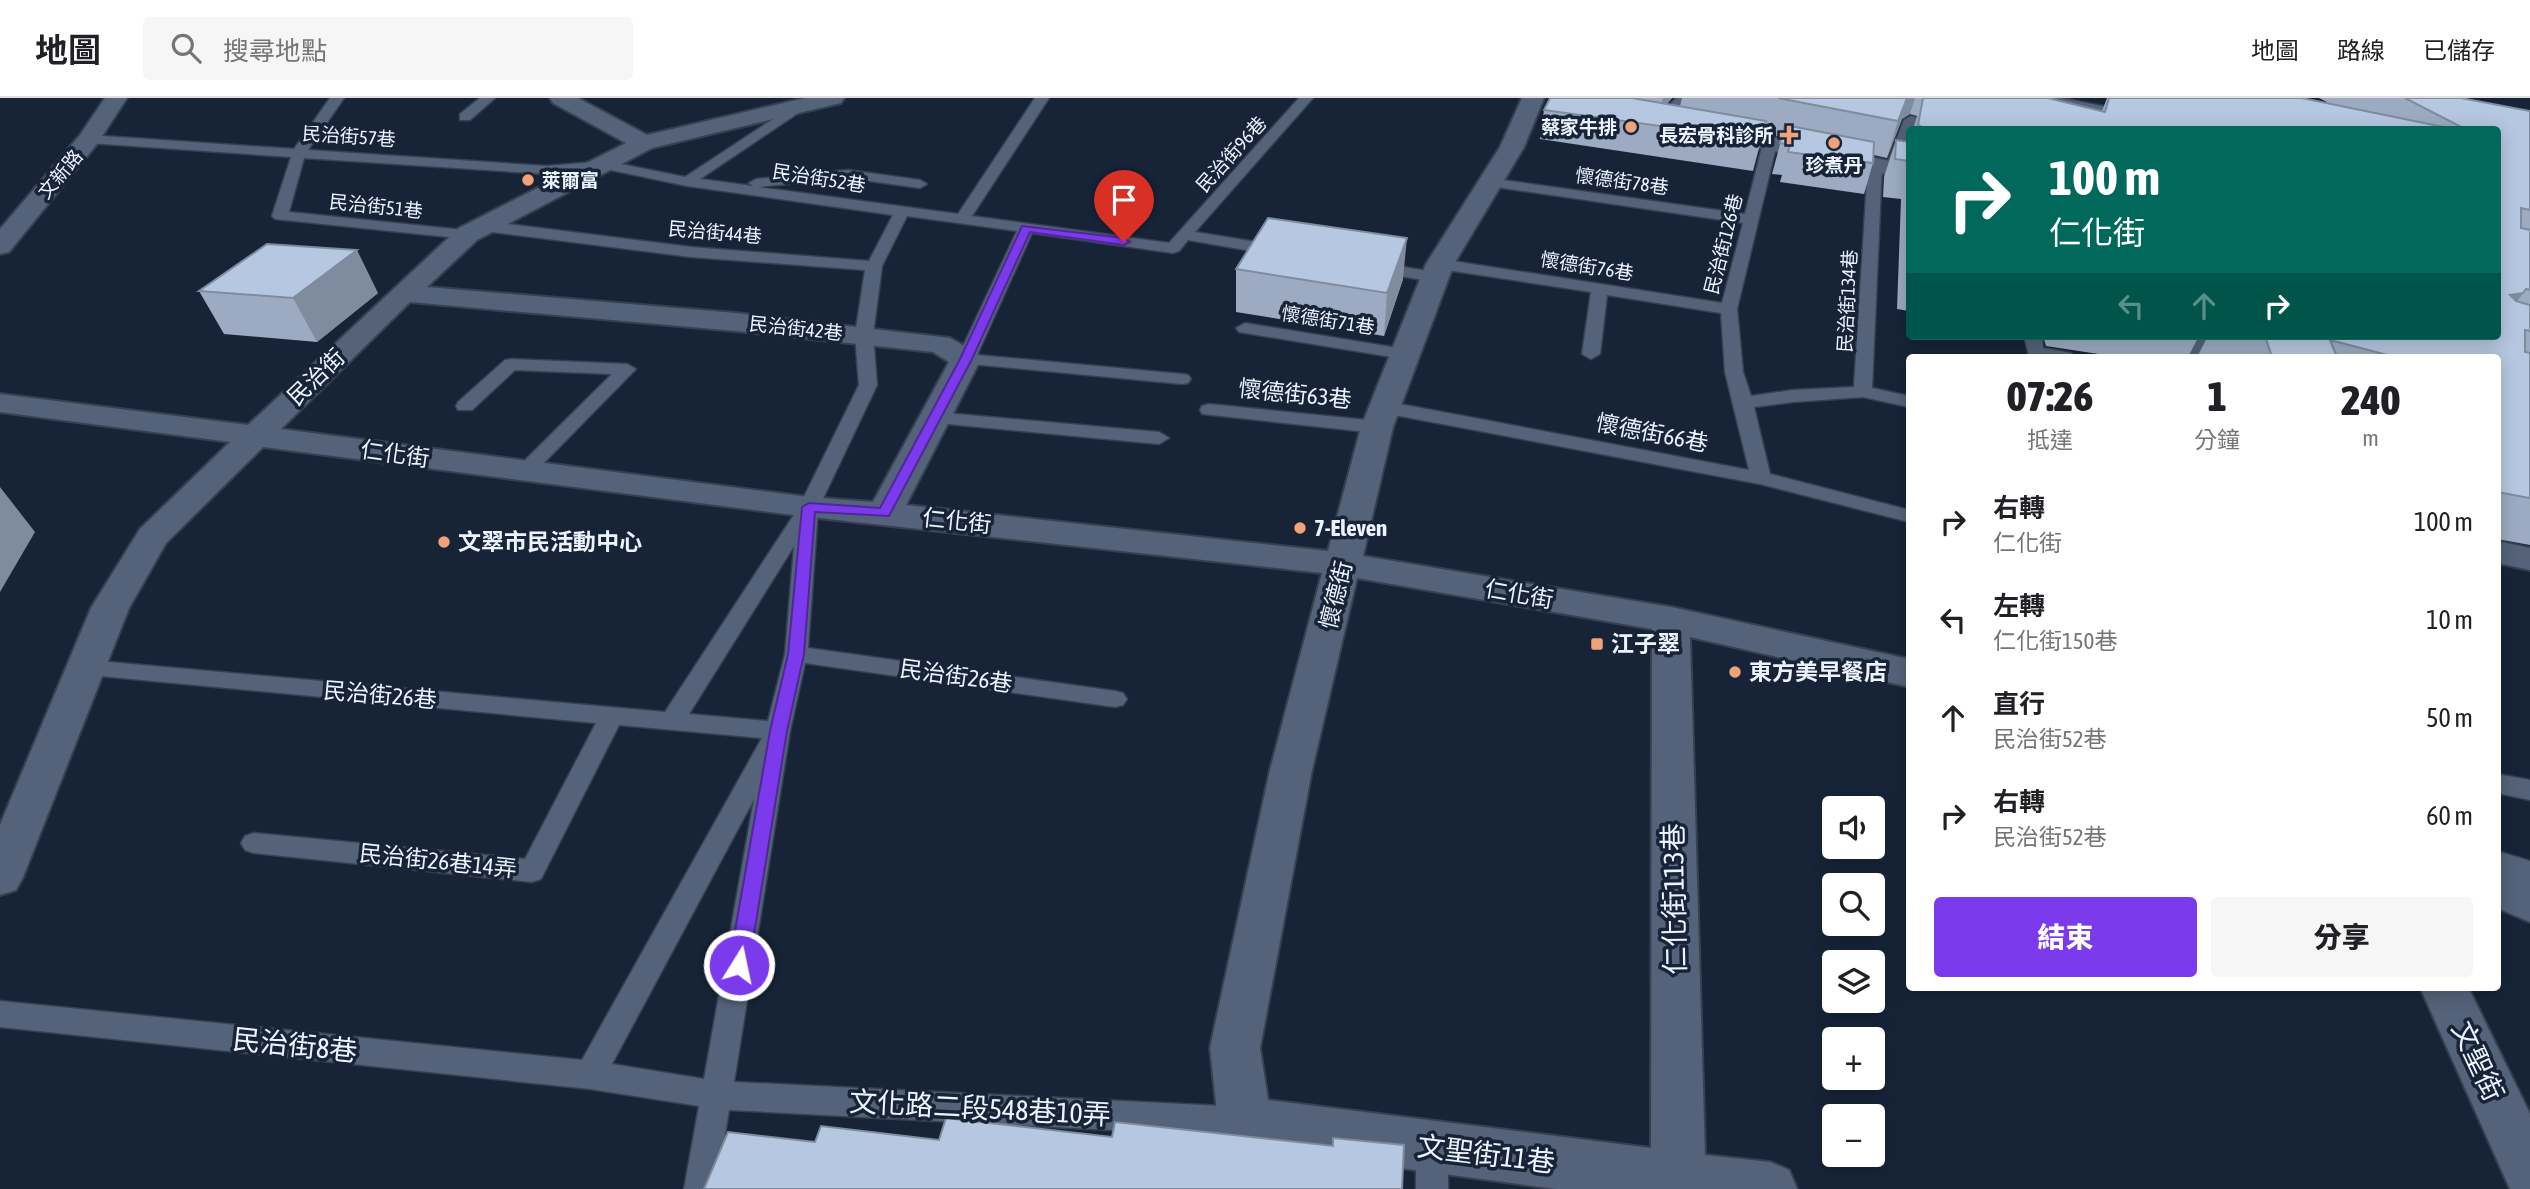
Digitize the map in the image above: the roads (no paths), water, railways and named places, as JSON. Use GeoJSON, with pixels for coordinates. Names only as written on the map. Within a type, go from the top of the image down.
{"type":"FeatureCollection","features":[{"type":"Feature","properties":{"kind":"street","name":"文新路"},"geometry":{"type":"LineString","coordinates":[[0,247],[89,139],[116,98]]}},
{"type":"Feature","properties":{"kind":"street"},"geometry":{"type":"LineString","coordinates":[[561,98],[644,143]]}},
{"type":"Feature","properties":{"kind":"street","name":"懷德街"},"geometry":{"type":"LineString","coordinates":[[1244,1122],[1235,1048],[1291,771],[1380,417],[1437,270],[1512,147],[1533,100]]}},
{"type":"Feature","properties":{"kind":"street","name":"民治街"},"geometry":{"type":"LineString","coordinates":[[0,877],[110,608],[152,537],[256,434],[476,230],[564,182],[606,165],[644,143],[816,101]]}},
{"type":"Feature","properties":{"kind":"street"},"geometry":{"type":"LineString","coordinates":[[1636,118],[1892,169]]}},
{"type":"Feature","properties":{"kind":"street","name":"民治街42巷"},"geometry":{"type":"LineString","coordinates":[[405,293],[864,335],[940,344],[966,359]]}},
{"type":"Feature","properties":{"kind":"street"},"geometry":{"type":"LineString","coordinates":[[884,513],[966,359]]}},
{"type":"Feature","properties":{"kind":"street","name":"仁化街"},"geometry":{"type":"LineString","coordinates":[[0,403],[809,507],[1344,564],[1671,620],[1906,672]]}},
{"type":"Feature","properties":{"kind":"street"},"geometry":{"type":"LineString","coordinates":[[2501,553],[2530,559]]}},
{"type":"Feature","properties":{"kind":"street","name":"仁化街113巷"},"geometry":{"type":"LineString","coordinates":[[1671,620],[1678,1177]]}},
{"type":"Feature","properties":{"kind":"street"},"geometry":{"type":"LineString","coordinates":[[2501,889],[2530,903]]}},
{"type":"Feature","properties":{"kind":"street","name":"文聖街"},"geometry":{"type":"LineString","coordinates":[[2446,991],[2530,1173]]}},
{"type":"Feature","properties":{"kind":"street","name":"文聖街11巷"},"geometry":{"type":"LineString","coordinates":[[1244,1122],[1432,1169],[1678,1177],[1770,1189]]}},
{"type":"Feature","properties":{"kind":"lane"},"geometry":{"type":"LineString","coordinates":[[279,216],[299,152],[337,98]]}},
{"type":"Feature","properties":{"kind":"lane"},"geometry":{"type":"LineString","coordinates":[[465,117],[488,98]]}},
{"type":"Feature","properties":{"kind":"lane"},"geometry":{"type":"LineString","coordinates":[[962,220],[1042,98]]}},
{"type":"Feature","properties":{"kind":"lane","name":"民治街96巷"},"geometry":{"type":"LineString","coordinates":[[1184,235],[1306,98]]}},
{"type":"Feature","properties":{"kind":"lane"},"geometry":{"type":"LineString","coordinates":[[1662,122],[1683,98]]}},
{"type":"Feature","properties":{"kind":"lane"},"geometry":{"type":"LineString","coordinates":[[2041,98],[2091,113],[2144,118]]}},
{"type":"Feature","properties":{"kind":"lane"},"geometry":{"type":"LineString","coordinates":[[687,182],[816,101]]}},
{"type":"Feature","properties":{"kind":"lane","name":"民治街134巷"},"geometry":{"type":"LineString","coordinates":[[1909,126],[1911,120],[1931,126]]}},
{"type":"Feature","properties":{"kind":"lane","name":"民治街134巷"},"geometry":{"type":"LineString","coordinates":[[1863,392],[1892,169],[1906,133]]}},
{"type":"Feature","properties":{"kind":"lane","name":"民治街57巷"},"geometry":{"type":"LineString","coordinates":[[89,139],[547,170],[606,165]]}},
{"type":"Feature","properties":{"kind":"lane","name":"民治街126巷"},"geometry":{"type":"LineString","coordinates":[[1761,478],[1734,372],[1729,309],[1770,143]]}},
{"type":"Feature","properties":{"kind":"lane","name":"民治街52巷"},"geometry":{"type":"LineString","coordinates":[[606,165],[687,182],[732,186],[1026,229],[1173,248],[1184,235],[1302,255]]}},
{"type":"Feature","properties":{"kind":"lane"},"geometry":{"type":"LineString","coordinates":[[732,186],[848,174],[920,184]]}},
{"type":"Feature","properties":{"kind":"lane","name":"懷德街78巷"},"geometry":{"type":"LineString","coordinates":[[1489,182],[1750,219]]}},
{"type":"Feature","properties":{"kind":"lane"},"geometry":{"type":"LineString","coordinates":[[673,719],[809,507],[868,385],[864,335],[874,266],[902,212]]}},
{"type":"Feature","properties":{"kind":"lane","name":"民治街51巷"},"geometry":{"type":"LineString","coordinates":[[279,216],[476,230]]}},
{"type":"Feature","properties":{"kind":"lane"},"geometry":{"type":"LineString","coordinates":[[966,359],[1026,229]]}},
{"type":"Feature","properties":{"kind":"lane","name":"民治街44巷"},"geometry":{"type":"LineString","coordinates":[[476,230],[691,252],[874,266]]}},
{"type":"Feature","properties":{"kind":"lane"},"geometry":{"type":"LineString","coordinates":[[1355,264],[1437,270]]}},
{"type":"Feature","properties":{"kind":"lane","name":"懷德街76巷"},"geometry":{"type":"LineString","coordinates":[[1437,270],[1600,289],[1729,309]]}},
{"type":"Feature","properties":{"kind":"lane"},"geometry":{"type":"LineString","coordinates":[[1591,354],[1600,289]]}},
{"type":"Feature","properties":{"kind":"lane","name":"懷德街71巷"},"geometry":{"type":"LineString","coordinates":[[1245,327],[1404,354]]}},
{"type":"Feature","properties":{"kind":"lane"},"geometry":{"type":"LineString","coordinates":[[2034,340],[2035,352],[2047,354]]}},
{"type":"Feature","properties":{"kind":"lane","name":"民治街42巷"},"geometry":{"type":"LineString","coordinates":[[966,359],[1182,379]]}},
{"type":"Feature","properties":{"kind":"lane"},"geometry":{"type":"LineString","coordinates":[[465,406],[511,364],[627,369],[525,471]]}},
{"type":"Feature","properties":{"kind":"lane"},"geometry":{"type":"LineString","coordinates":[[1744,403],[1793,396],[1863,392],[1906,400]]}},
{"type":"Feature","properties":{"kind":"lane","name":"懷德街63巷"},"geometry":{"type":"LineString","coordinates":[[1209,410],[1380,417]]}},
{"type":"Feature","properties":{"kind":"lane","name":"懷德街66巷"},"geometry":{"type":"LineString","coordinates":[[1380,417],[1761,478],[1906,515]]}},
{"type":"Feature","properties":{"kind":"lane"},"geometry":{"type":"LineString","coordinates":[[934,418],[1159,438]]}},
{"type":"Feature","properties":{"kind":"lane"},"geometry":{"type":"LineString","coordinates":[[700,1189],[778,731],[796,654],[809,507]]}},
{"type":"Feature","properties":{"kind":"lane","name":"民治街26巷"},"geometry":{"type":"LineString","coordinates":[[796,654],[1115,699]]}},
{"type":"Feature","properties":{"kind":"lane","name":"民治街26巷"},"geometry":{"type":"LineString","coordinates":[[87,668],[612,716],[673,719],[778,731]]}},
{"type":"Feature","properties":{"kind":"lane","name":"民治街26巷14弄"},"geometry":{"type":"LineString","coordinates":[[254,843],[532,871],[612,716]]}},
{"type":"Feature","properties":{"kind":"lane"},"geometry":{"type":"LineString","coordinates":[[590,1075],[778,731]]}},
{"type":"Feature","properties":{"kind":"lane"},"geometry":{"type":"LineString","coordinates":[[2501,784],[2530,790]]}},
{"type":"Feature","properties":{"kind":"lane"},"geometry":{"type":"LineString","coordinates":[[2501,863],[2530,872]]}},
{"type":"Feature","properties":{"kind":"lane","name":"民治街8巷"},"geometry":{"type":"LineString","coordinates":[[0,1014],[590,1075],[717,1095]]}},
{"type":"Feature","properties":{"kind":"lane","name":"文化路二段548巷10弄"},"geometry":{"type":"LineString","coordinates":[[717,1095],[1244,1122]]}},
{"type":"Feature","properties":{"kind":"place","name":"蔡家牛排"},"geometry":{"type":"Point","coordinates":[1631,127]}},
{"type":"Feature","properties":{"kind":"place","name":"長宏骨科診所"},"geometry":{"type":"Point","coordinates":[1789,135]}},
{"type":"Feature","properties":{"kind":"place","name":"珍煮丹"},"geometry":{"type":"Point","coordinates":[1834,143]}},
{"type":"Feature","properties":{"kind":"place","name":"萊爾富"},"geometry":{"type":"Point","coordinates":[528,180]}},
{"type":"Feature","properties":{"kind":"place","name":"7-Eleven"},"geometry":{"type":"Point","coordinates":[1300,528]}},
{"type":"Feature","properties":{"kind":"place","name":"文翠市民活動中心"},"geometry":{"type":"Point","coordinates":[444,542]}},
{"type":"Feature","properties":{"kind":"place","name":"江子翠"},"geometry":{"type":"Point","coordinates":[1597,644]}},
{"type":"Feature","properties":{"kind":"place","name":"東方美早餐店"},"geometry":{"type":"Point","coordinates":[1735,672]}}]}
